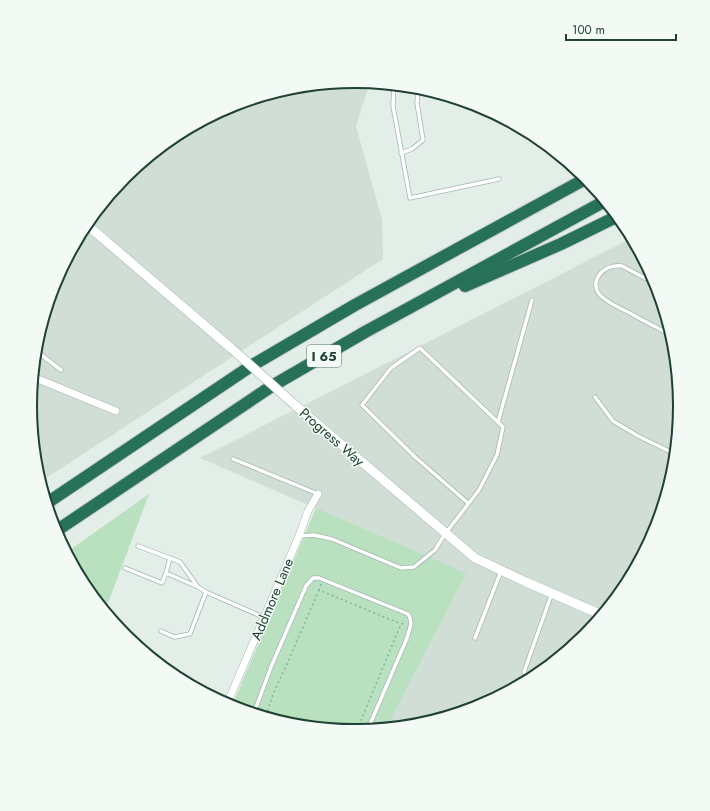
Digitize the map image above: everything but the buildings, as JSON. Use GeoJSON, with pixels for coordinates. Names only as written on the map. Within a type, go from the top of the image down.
{"type":"FeatureCollection","features":[{"type":"Feature","properties":{"kind":"highway"},"geometry":{"type":"LineString","coordinates":[[523,212],[578,179]]}},
{"type":"Feature","properties":{"kind":"highway","name":"I 65"},"geometry":{"type":"LineString","coordinates":[[51,499],[251,366],[355,305],[580,181]]}},
{"type":"Feature","properties":{"kind":"highway","name":"I 65"},"geometry":{"type":"LineString","coordinates":[[61,527],[255,396],[391,318],[600,204]]}},
{"type":"Feature","properties":{"kind":"highway"},"geometry":{"type":"LineString","coordinates":[[391,318],[561,244],[612,219]]}},
{"type":"Feature","properties":{"kind":"street","name":"Progress Way"},"geometry":{"type":"LineString","coordinates":[[91,229],[445,534],[475,558],[596,612]]}},
{"type":"Feature","properties":{"kind":"street"},"geometry":{"type":"LineString","coordinates":[[39,378],[116,411]]}},
{"type":"Feature","properties":{"kind":"street","name":"Addmore Lane"},"geometry":{"type":"LineString","coordinates":[[230,698],[263,617],[299,536],[308,511],[318,494]]}},
{"type":"Feature","properties":{"kind":"lane"},"geometry":{"type":"LineString","coordinates":[[394,90],[393,106],[410,198],[499,178]]}},
{"type":"Feature","properties":{"kind":"lane"},"geometry":{"type":"LineString","coordinates":[[401,153],[412,148],[423,140],[417,103],[418,94]]}},
{"type":"Feature","properties":{"kind":"lane"},"geometry":{"type":"LineString","coordinates":[[647,279],[622,266],[606,268],[601,272],[596,283],[597,290],[601,296],[611,303],[664,331]]}},
{"type":"Feature","properties":{"kind":"lane"},"geometry":{"type":"LineString","coordinates":[[498,422],[532,300]]}},
{"type":"Feature","properties":{"kind":"lane"},"geometry":{"type":"LineString","coordinates":[[299,536],[314,535],[332,539],[401,568],[414,567],[435,550],[445,534],[479,490],[497,455],[503,427],[420,348],[390,368],[362,405],[415,457],[468,503]]}},
{"type":"Feature","properties":{"kind":"lane"},"geometry":{"type":"LineString","coordinates":[[41,354],[61,370]]}},
{"type":"Feature","properties":{"kind":"lane"},"geometry":{"type":"LineString","coordinates":[[595,397],[613,421],[638,436],[669,451]]}},
{"type":"Feature","properties":{"kind":"lane"},"geometry":{"type":"LineString","coordinates":[[233,459],[318,494]]}},
{"type":"Feature","properties":{"kind":"lane"},"geometry":{"type":"LineString","coordinates":[[138,546],[180,562],[198,587]]}},
{"type":"Feature","properties":{"kind":"lane"},"geometry":{"type":"LineString","coordinates":[[125,568],[162,583],[170,558]]}},
{"type":"Feature","properties":{"kind":"lane"},"geometry":{"type":"LineString","coordinates":[[475,638],[501,570]]}},
{"type":"Feature","properties":{"kind":"lane"},"geometry":{"type":"LineString","coordinates":[[166,573],[263,617]]}},
{"type":"Feature","properties":{"kind":"lane"},"geometry":{"type":"LineString","coordinates":[[256,708],[271,667],[306,586],[313,578],[319,578],[408,614],[411,618],[407,638],[370,723]]}},
{"type":"Feature","properties":{"kind":"lane"},"geometry":{"type":"LineString","coordinates":[[161,631],[174,637],[190,634],[206,592]]}},
{"type":"Feature","properties":{"kind":"lane"},"geometry":{"type":"LineString","coordinates":[[525,674],[524,672],[552,593]]}},
{"type":"Feature","properties":{"kind":"path"},"geometry":{"type":"LineString","coordinates":[[267,711],[273,694],[288,664],[323,580]]}},
{"type":"Feature","properties":{"kind":"path"},"geometry":{"type":"LineString","coordinates":[[319,590],[401,624],[411,622]]}},
{"type":"Feature","properties":{"kind":"path"},"geometry":{"type":"LineString","coordinates":[[360,724],[401,624]]}},
{"type":"Feature","properties":{"kind":"shaded area"},"geometry":{"type":"Polygon","coordinates":[[[334,88],[368,88],[356,126],[382,220],[383,259],[46,478],[38,426],[38,385],[43,343],[61,284],[80,246],[103,212],[116,196],[145,166],[178,141],[214,120],[253,104],[273,98],[313,90],[334,88]]]}},
{"type":"Feature","properties":{"kind":"shaded area"},"geometry":{"type":"Polygon","coordinates":[[[626,241],[640,265],[656,303],[667,343],[670,364],[673,406],[672,426],[667,468],[662,488],[649,527],[640,546],[630,565],[607,599],[565,645],[532,670],[514,681],[496,691],[457,707],[437,713],[390,722],[465,573],[200,458],[626,241]]]}},
{"type":"Feature","properties":{"kind":"green space"},"geometry":{"type":"Polygon","coordinates":[[[149,494],[107,604],[91,582],[72,549],[149,494]]]}},
{"type":"Feature","properties":{"kind":"green space"},"geometry":{"type":"Polygon","coordinates":[[[316,508],[466,573],[390,722],[355,724],[313,721],[273,713],[235,700],[316,508]]]}}]}
